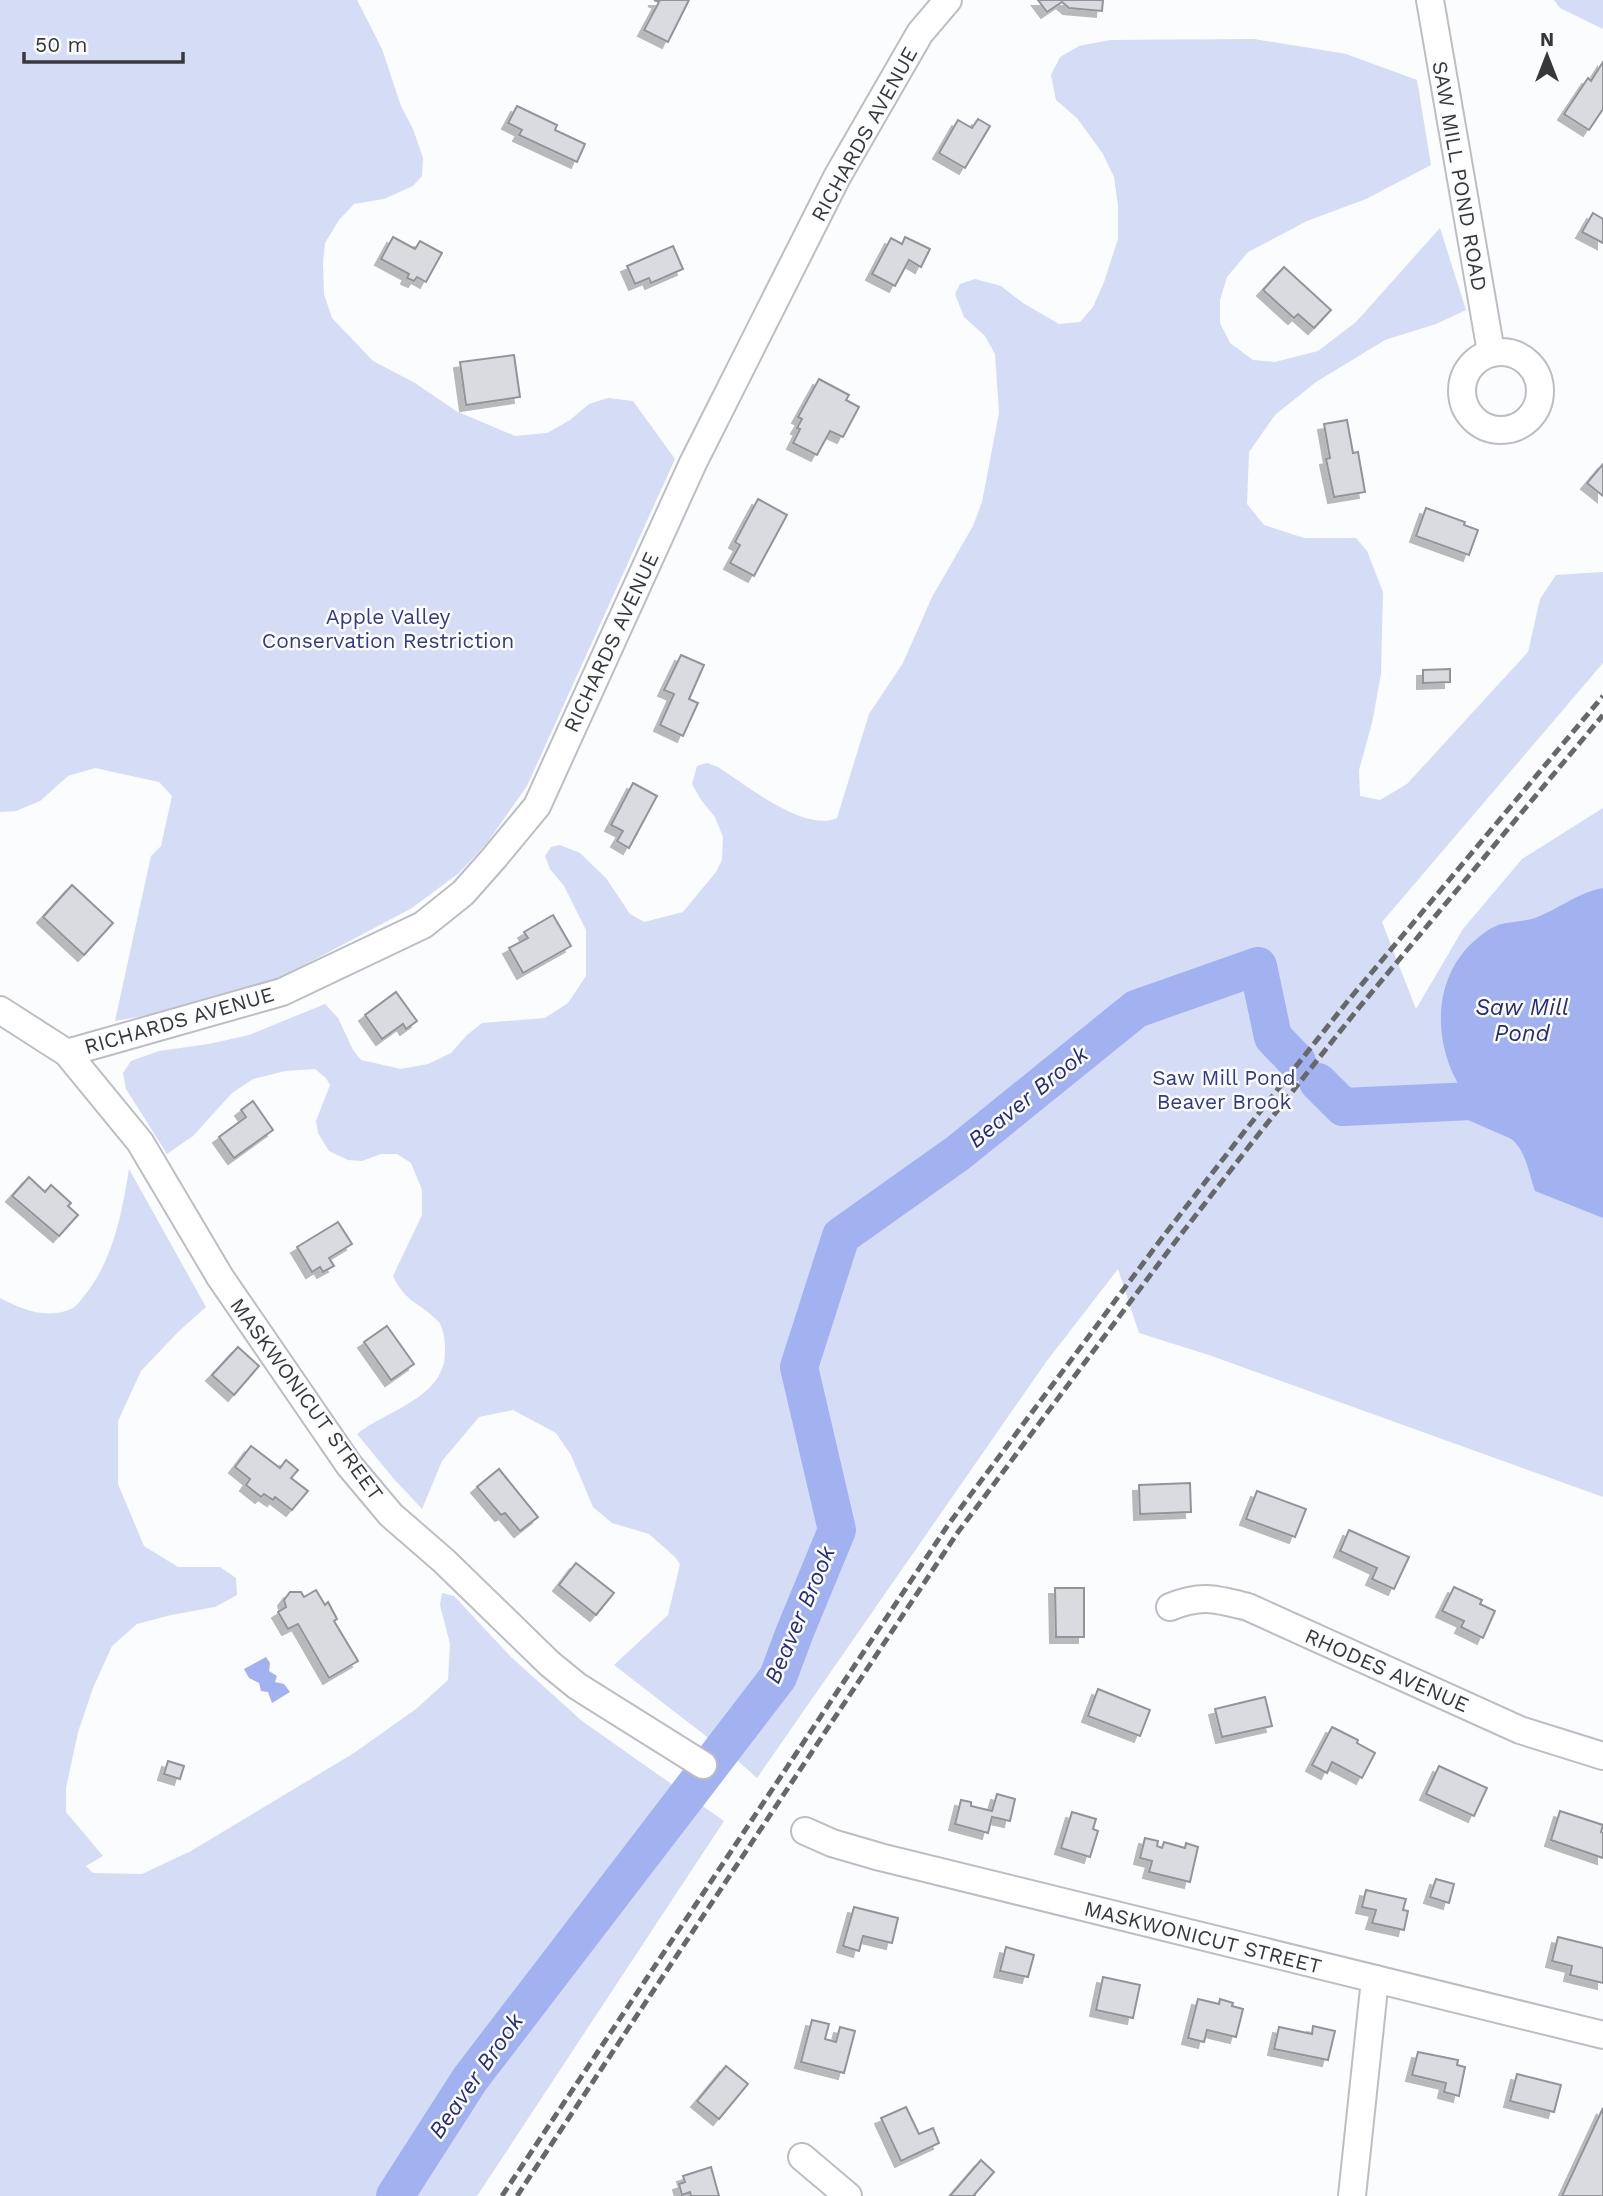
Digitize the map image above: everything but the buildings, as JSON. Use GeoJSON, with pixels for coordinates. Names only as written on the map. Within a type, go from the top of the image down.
{"type":"FeatureCollection","features":[{"type":"Feature","properties":{"kind":"street","name":"RICHARDS AVENUE"},"geometry":{"type":"LineString","coordinates":[[67,1053],[282,992],[423,925],[463,893],[494,858],[537,806],[693,463],[837,177],[920,33],[948,0]]}},
{"type":"Feature","properties":{"kind":"street","name":"SAW MILL POND ROAD"},"geometry":{"type":"LineString","coordinates":[[1430,0],[1491,352]]}},
{"type":"Feature","properties":{"kind":"street","name":"MASKWONICUT STREET"},"geometry":{"type":"LineString","coordinates":[[0,1010],[67,1053],[140,1142],[219,1277],[349,1465],[391,1515],[577,1686],[703,1765]]}},
{"type":"Feature","properties":{"kind":"street","name":"RHODES AVENUE"},"geometry":{"type":"LineString","coordinates":[[1170,1607],[1190,1598],[1204,1598],[1248,1607],[1520,1730],[1603,1756]]}},
{"type":"Feature","properties":{"kind":"street","name":"MASKWONICUT STREET"},"geometry":{"type":"LineString","coordinates":[[805,1831],[832,1843],[880,1857],[1603,2035]]}},
{"type":"Feature","properties":{"kind":"street"},"geometry":{"type":"LineString","coordinates":[[1352,2196],[1375,1979]]}},
{"type":"Feature","properties":{"kind":"street"},"geometry":{"type":"LineString","coordinates":[[802,2157],[848,2196]]}},
{"type":"Feature","properties":{"kind":"green space","name":"Apple Valley Conservation Restriction"},"geometry":{"type":"Polygon","coordinates":[[[0,0],[357,0],[382,49],[401,106],[413,129],[423,158],[422,176],[413,186],[384,199],[354,204],[339,220],[325,243],[323,264],[324,294],[332,318],[373,361],[415,383],[456,411],[515,436],[547,433],[570,420],[589,404],[608,398],[633,401],[675,459],[527,786],[487,843],[459,873],[412,908],[276,980],[193,1007],[115,1021],[151,856],[161,846],[172,796],[159,782],[95,768],[68,776],[40,801],[16,811],[0,812],[0,0]]]}},
{"type":"Feature","properties":{"kind":"green space"},"geometry":{"type":"Polygon","coordinates":[[[1554,0],[1603,0],[1603,29],[1560,8],[1554,0]]]}},
{"type":"Feature","properties":{"kind":"green space","name":"Saw Mill Pond Beaver Brook"},"geometry":{"type":"Polygon","coordinates":[[[1254,39],[1346,54],[1417,80],[1431,165],[1366,199],[1307,221],[1248,252],[1227,277],[1220,300],[1220,323],[1230,343],[1253,360],[1275,362],[1318,351],[1356,322],[1440,228],[1466,310],[1436,324],[1385,340],[1316,382],[1275,415],[1249,452],[1247,504],[1264,525],[1304,538],[1356,538],[1367,551],[1383,592],[1381,674],[1372,723],[1359,770],[1360,796],[1380,800],[1407,784],[1528,652],[1540,599],[1556,575],[1603,572],[1603,663],[1382,922],[1416,1009],[1463,929],[1522,859],[1603,808],[1603,1497],[1209,1355],[1139,1333],[1118,1269],[1046,1362],[757,1778],[717,1742],[614,1665],[668,1615],[680,1564],[649,1534],[612,1523],[593,1507],[571,1455],[556,1433],[513,1410],[479,1417],[442,1461],[422,1509],[357,1434],[416,1399],[436,1380],[444,1364],[445,1341],[440,1323],[403,1292],[393,1276],[422,1215],[422,1190],[411,1163],[397,1154],[381,1154],[362,1161],[348,1160],[329,1151],[318,1133],[316,1121],[330,1085],[315,1069],[285,1071],[253,1079],[232,1093],[193,1136],[167,1154],[126,1089],[123,1073],[131,1061],[159,1051],[249,1035],[325,1004],[338,1018],[353,1050],[361,1060],[401,1069],[428,1064],[451,1053],[482,1023],[545,1018],[568,1003],[586,976],[586,930],[545,856],[551,847],[560,845],[580,853],[606,878],[630,914],[644,922],[683,912],[716,872],[722,860],[723,837],[715,817],[692,784],[697,766],[707,763],[718,767],[759,795],[808,819],[824,821],[837,818],[869,714],[903,663],[932,597],[973,526],[982,502],[999,413],[995,354],[985,336],[964,317],[955,294],[960,284],[975,279],[1001,286],[1023,303],[1059,324],[1080,322],[1093,307],[1118,239],[1118,205],[1114,177],[1103,154],[1077,118],[1056,100],[1051,75],[1060,57],[1079,46],[1110,40],[1254,39]]]}},
{"type":"Feature","properties":{"kind":"green space"},"geometry":{"type":"Polygon","coordinates":[[[129,1169],[206,1307],[141,1371],[118,1421],[118,1484],[144,1546],[178,1567],[220,1567],[236,1578],[237,1595],[215,1607],[137,1624],[112,1646],[93,1688],[78,1732],[66,1788],[66,1812],[103,1856],[86,1866],[93,1873],[142,1874],[191,1851],[354,1753],[416,1709],[448,1680],[450,1644],[440,1605],[442,1593],[454,1596],[511,1657],[582,1721],[724,1821],[477,2196],[0,2196],[0,1298],[26,1310],[45,1313],[64,1312],[76,1306],[94,1282],[109,1252],[129,1169]]]}},
{"type":"Feature","properties":{"kind":"water","name":"Saw Mill Pond"},"geometry":{"type":"Polygon","coordinates":[[[1603,888],[1603,1218],[1535,1191],[1518,1146],[1483,1115],[1454,1076],[1447,1059],[1441,1024],[1445,988],[1451,972],[1472,943],[1498,925],[1535,918],[1603,888]]]}},
{"type":"Feature","properties":{"kind":"water"},"geometry":{"type":"Polygon","coordinates":[[[266,1657],[270,1663],[269,1671],[277,1676],[275,1682],[284,1684],[290,1692],[272,1703],[268,1692],[261,1691],[259,1683],[249,1678],[244,1669],[266,1657]]]}},
{"type":"Feature","properties":{"kind":"waterway","name":"Beaver Brook"},"geometry":{"type":"LineString","coordinates":[[395,2196],[470,2079],[778,1677],[837,1530],[799,1367],[841,1236],[958,1153],[1136,1009],[1258,966],[1273,1037],[1297,1062]]}},
{"type":"Feature","properties":{"kind":"waterway","name":"Beaver Brook"},"geometry":{"type":"LineString","coordinates":[[1318,1082],[1343,1107],[1472,1101],[1603,1158]]}},
{"type":"Feature","properties":{"kind":"railway"},"geometry":{"type":"LineString","coordinates":[[502,2196],[948,1525],[1244,1132],[1347,1002],[1603,696]]}},
{"type":"Feature","properties":{"kind":"railway"},"geometry":{"type":"LineString","coordinates":[[517,2196],[958,1532],[1254,1140],[1357,1010],[1603,715]]}}]}
